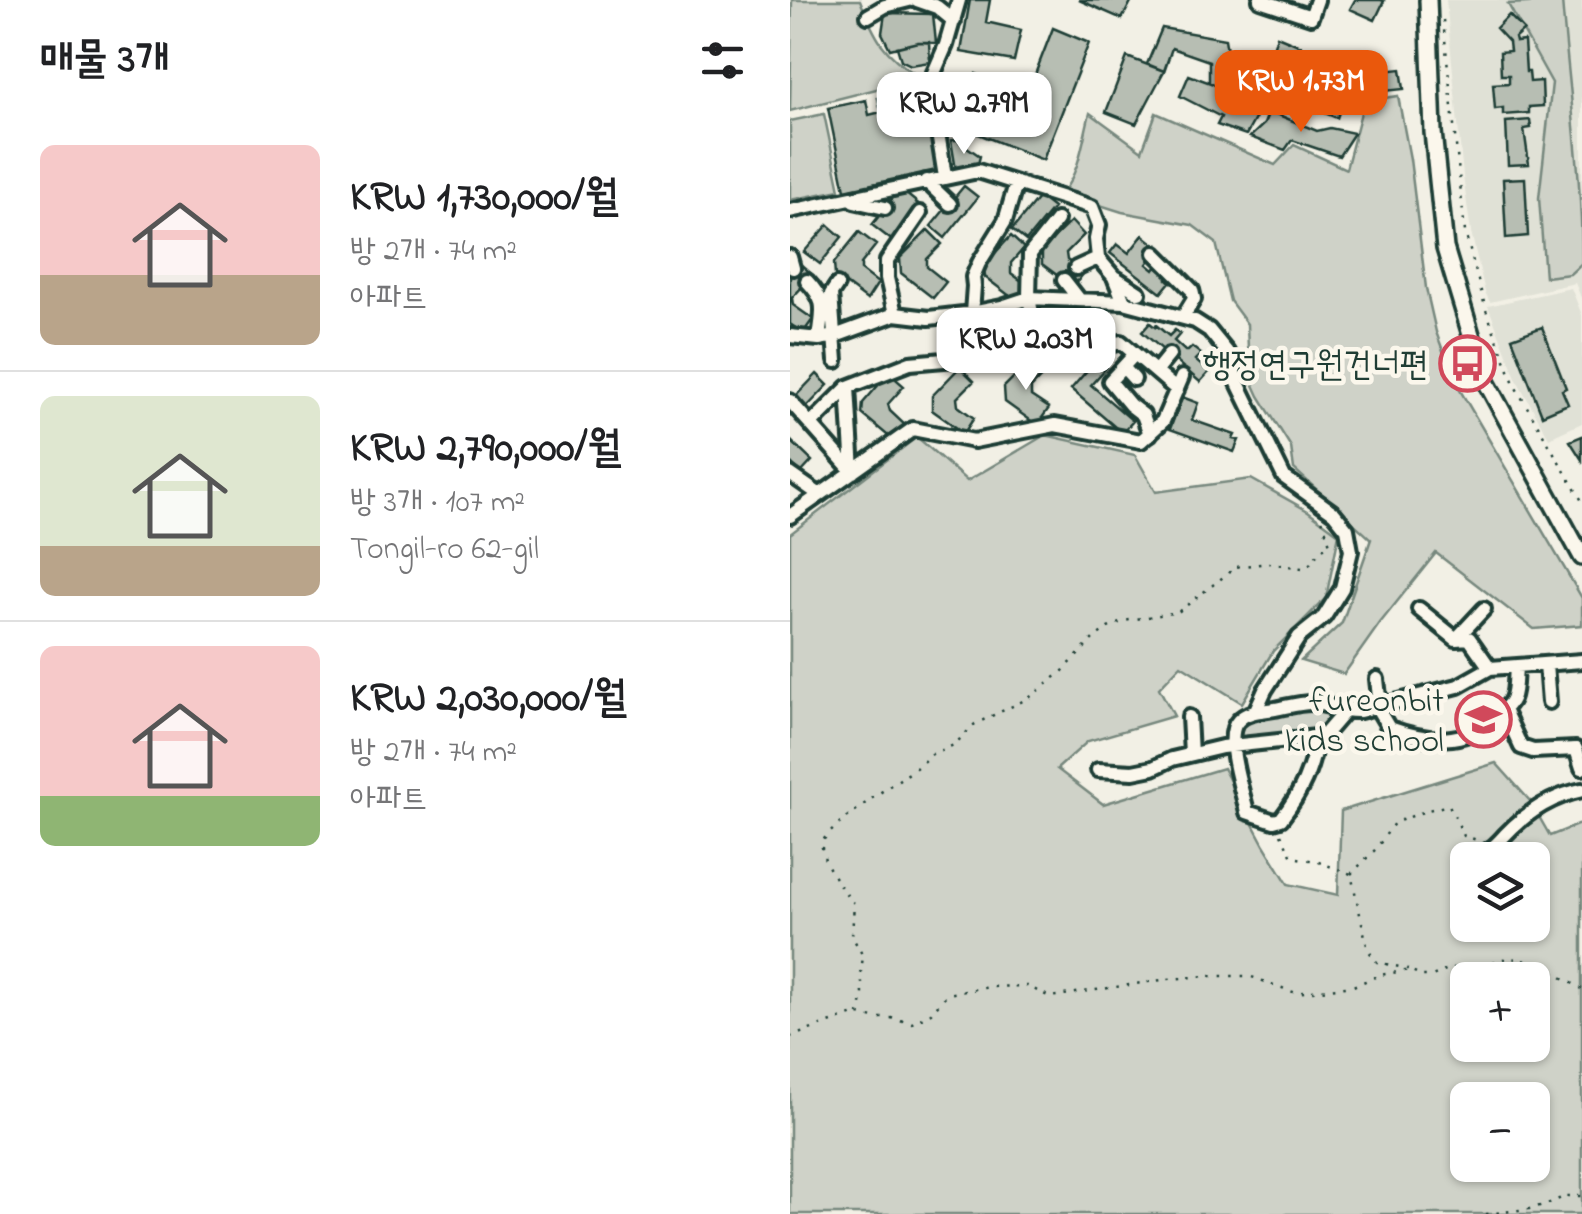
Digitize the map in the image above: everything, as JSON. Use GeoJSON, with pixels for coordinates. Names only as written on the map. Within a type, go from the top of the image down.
{"type":"FeatureCollection","features":[{"type":"Feature","properties":{"kind":"main road"},"geometry":{"type":"LineString","coordinates":[[1428,0],[1433,132],[1444,248],[1484,378],[1581,552]]}},
{"type":"Feature","properties":{"kind":"street"},"geometry":{"type":"LineString","coordinates":[[868,16],[885,6],[909,0]]}},
{"type":"Feature","properties":{"kind":"street"},"geometry":{"type":"LineString","coordinates":[[917,0],[937,6],[954,21]]}},
{"type":"Feature","properties":{"kind":"street"},"geometry":{"type":"LineString","coordinates":[[945,173],[930,82],[946,46],[959,0]]}},
{"type":"Feature","properties":{"kind":"street"},"geometry":{"type":"LineString","coordinates":[[1260,0],[1311,16],[1316,0]]}},
{"type":"Feature","properties":{"kind":"street"},"geometry":{"type":"LineString","coordinates":[[790,208],[945,173],[978,171],[1092,207],[1099,225],[1098,258],[1114,277],[1139,293]]}},
{"type":"Feature","properties":{"kind":"street"},"geometry":{"type":"LineString","coordinates":[[790,208],[846,200],[945,173]]}},
{"type":"Feature","properties":{"kind":"street"},"geometry":{"type":"LineString","coordinates":[[926,181],[950,204]]}},
{"type":"Feature","properties":{"kind":"street"},"geometry":{"type":"LineString","coordinates":[[972,313],[973,277],[1015,207],[1016,184]]}},
{"type":"Feature","properties":{"kind":"street"},"geometry":{"type":"LineString","coordinates":[[846,200],[886,208]]}},
{"type":"Feature","properties":{"kind":"street"},"geometry":{"type":"LineString","coordinates":[[895,314],[887,261],[920,213]]}},
{"type":"Feature","properties":{"kind":"street"},"geometry":{"type":"LineString","coordinates":[[1035,328],[1028,298],[1030,254],[1057,220]]}},
{"type":"Feature","properties":{"kind":"street"},"geometry":{"type":"LineString","coordinates":[[1096,239],[1113,249]]}},
{"type":"Feature","properties":{"kind":"street"},"geometry":{"type":"LineString","coordinates":[[1155,254],[1192,290],[1194,299],[1183,318]]}},
{"type":"Feature","properties":{"kind":"street"},"geometry":{"type":"LineString","coordinates":[[1076,268],[1098,258]]}},
{"type":"Feature","properties":{"kind":"street"},"geometry":{"type":"LineString","coordinates":[[1114,277],[1124,302]]}},
{"type":"Feature","properties":{"kind":"street"},"geometry":{"type":"LineString","coordinates":[[1064,280],[1078,298]]}},
{"type":"Feature","properties":{"kind":"street"},"geometry":{"type":"LineString","coordinates":[[807,281],[820,294],[820,338]]}},
{"type":"Feature","properties":{"kind":"street"},"geometry":{"type":"LineString","coordinates":[[836,361],[831,294],[837,285]]}},
{"type":"Feature","properties":{"kind":"street"},"geometry":{"type":"LineString","coordinates":[[790,336],[835,336],[895,314],[929,318],[972,313],[1028,298],[1124,302],[1195,321],[1209,330],[1227,352],[1284,477],[1334,513],[1347,529],[1351,551],[1342,588],[1324,616],[1299,637],[1264,690],[1256,712]]}},
{"type":"Feature","properties":{"kind":"street"},"geometry":{"type":"LineString","coordinates":[[790,516],[913,429],[974,442],[1054,425],[1140,442],[1167,422],[1179,383],[1156,371],[1121,342],[1062,357],[990,356],[910,362],[848,387],[811,424]]}},
{"type":"Feature","properties":{"kind":"street"},"geometry":{"type":"LineString","coordinates":[[1135,354],[1110,381],[1143,416],[1150,434]]}},
{"type":"Feature","properties":{"kind":"street"},"geometry":{"type":"LineString","coordinates":[[1156,371],[1169,355]]}},
{"type":"Feature","properties":{"kind":"street"},"geometry":{"type":"LineString","coordinates":[[1123,367],[1134,379]]}},
{"type":"Feature","properties":{"kind":"street"},"geometry":{"type":"LineString","coordinates":[[848,387],[853,472]]}},
{"type":"Feature","properties":{"kind":"street"},"geometry":{"type":"LineString","coordinates":[[790,401],[853,472]]}},
{"type":"Feature","properties":{"kind":"street"},"geometry":{"type":"LineString","coordinates":[[790,474],[820,496]]}},
{"type":"Feature","properties":{"kind":"street"},"geometry":{"type":"LineString","coordinates":[[1419,609],[1456,639],[1468,638],[1490,668]]}},
{"type":"Feature","properties":{"kind":"street"},"geometry":{"type":"LineString","coordinates":[[1456,639],[1484,609]]}},
{"type":"Feature","properties":{"kind":"street"},"geometry":{"type":"LineString","coordinates":[[1318,738],[1313,763],[1297,798],[1278,820],[1247,812],[1231,746],[1234,726],[1240,718],[1309,702],[1344,712],[1360,712],[1458,686],[1490,668],[1582,661]]}},
{"type":"Feature","properties":{"kind":"street"},"geometry":{"type":"LineString","coordinates":[[1546,664],[1549,702]]}},
{"type":"Feature","properties":{"kind":"street"},"geometry":{"type":"LineString","coordinates":[[1376,706],[1389,728],[1414,737],[1468,736],[1486,726],[1513,698],[1516,667]]}},
{"type":"Feature","properties":{"kind":"street"},"geometry":{"type":"LineString","coordinates":[[1376,706],[1380,697],[1377,679]]}},
{"type":"Feature","properties":{"kind":"street"},"geometry":{"type":"LineString","coordinates":[[1504,710],[1521,747],[1533,751],[1579,743],[1582,768]]}},
{"type":"Feature","properties":{"kind":"street"},"geometry":{"type":"LineString","coordinates":[[1098,770],[1134,772],[1231,746],[1318,738],[1344,712]]}},
{"type":"Feature","properties":{"kind":"street"},"geometry":{"type":"LineString","coordinates":[[1189,717],[1191,754]]}},
{"type":"Feature","properties":{"kind":"street"},"geometry":{"type":"LineString","coordinates":[[1499,842],[1548,800],[1582,790]]}},
{"type":"Feature","properties":{"kind":"path"},"geometry":{"type":"LineString","coordinates":[[1442,14],[1465,232],[1486,310],[1515,386],[1582,501]]}},
{"type":"Feature","properties":{"kind":"path"},"geometry":{"type":"LineString","coordinates":[[860,1015],[862,956],[852,936],[854,903],[821,855],[823,841],[846,819],[919,763],[961,739],[975,724],[1029,698],[1108,628],[1124,621],[1178,612],[1236,567],[1270,563],[1302,568],[1310,564],[1330,544],[1312,496]]}},
{"type":"Feature","properties":{"kind":"path"},"geometry":{"type":"LineString","coordinates":[[1351,874],[1394,824],[1428,810],[1449,805],[1464,836],[1483,842]]}},
{"type":"Feature","properties":{"kind":"path"},"geometry":{"type":"LineString","coordinates":[[1278,820],[1292,856],[1351,874]]}},
{"type":"Feature","properties":{"kind":"path"},"geometry":{"type":"LineString","coordinates":[[1351,874],[1368,950],[1377,962],[1432,976],[1450,968],[1486,968],[1501,958],[1529,961],[1582,989]]}},
{"type":"Feature","properties":{"kind":"path"},"geometry":{"type":"LineString","coordinates":[[790,1038],[854,1014],[912,1023],[931,1013],[947,994],[990,987],[1027,986],[1050,997],[1168,979],[1249,976],[1296,993],[1354,986],[1380,974],[1410,970]]}},
{"type":"Feature","properties":{"kind":"path"},"geometry":{"type":"LineString","coordinates":[[1486,1214],[1529,1209],[1566,1196],[1582,1196]]}},
{"type":"Feature","properties":{"kind":"shaded area"},"geometry":{"type":"Polygon","coordinates":[[[792,0],[860,0],[882,44],[918,76],[790,111],[792,0]]]}},
{"type":"Feature","properties":{"kind":"shaded area"},"geometry":{"type":"Polygon","coordinates":[[[1446,0],[1582,0],[1582,300],[1575,283],[1490,302],[1485,292],[1463,176],[1446,0]]]}},
{"type":"Feature","properties":{"kind":"shaded area"},"geometry":{"type":"Polygon","coordinates":[[[1562,1],[1578,165],[1582,263],[1570,274],[1545,277],[1539,198],[1552,83],[1508,4],[1562,1]]]}},
{"type":"Feature","properties":{"kind":"shaded area"},"geometry":{"type":"Polygon","coordinates":[[[1398,96],[1436,332],[1454,380],[1582,598],[1582,625],[1534,629],[1436,553],[1344,674],[1301,661],[1342,623],[1371,539],[1294,469],[1291,447],[1249,374],[1247,324],[1230,301],[1216,243],[1192,225],[1122,212],[1062,193],[1077,165],[1090,113],[1142,151],[1156,113],[1275,165],[1294,145],[1346,169],[1364,101],[1398,96]]]}},
{"type":"Feature","properties":{"kind":"shaded area"},"geometry":{"type":"Polygon","coordinates":[[[824,114],[840,190],[790,200],[790,121],[824,114]]]}},
{"type":"Feature","properties":{"kind":"shaded area"},"geometry":{"type":"Polygon","coordinates":[[[1571,288],[1582,315],[1582,423],[1549,438],[1517,380],[1488,306],[1571,288]]]}},
{"type":"Feature","properties":{"kind":"shaded area"},"geometry":{"type":"Polygon","coordinates":[[[1045,435],[1135,455],[1156,492],[1251,479],[1308,511],[1339,534],[1326,598],[1273,651],[1242,703],[1181,665],[1159,688],[1174,716],[1088,741],[1057,769],[1103,804],[1223,768],[1288,884],[1338,895],[1341,811],[1496,763],[1530,801],[1550,836],[1582,823],[1582,1214],[790,1214],[790,534],[917,437],[967,481],[1045,435]]]}},
{"type":"Feature","properties":{"kind":"shaded area"},"geometry":{"type":"Polygon","coordinates":[[[1315,705],[1336,712],[1332,724],[1316,735],[1239,742],[1240,728],[1249,720],[1315,705]]]}},
{"type":"Feature","properties":{"kind":"building"},"geometry":{"type":"Polygon","coordinates":[[[970,0],[990,0],[986,22],[1021,30],[1014,61],[961,52],[970,0]]]}},
{"type":"Feature","properties":{"kind":"building"},"geometry":{"type":"Polygon","coordinates":[[[1079,0],[1132,0],[1122,19],[1079,0]]]}},
{"type":"Feature","properties":{"kind":"building"},"geometry":{"type":"Polygon","coordinates":[[[1355,0],[1384,1],[1375,20],[1350,9],[1355,0]]]}},
{"type":"Feature","properties":{"kind":"building"},"geometry":{"type":"Polygon","coordinates":[[[885,13],[933,14],[936,43],[918,42],[890,49],[882,33],[885,13]]]}},
{"type":"Feature","properties":{"kind":"building"},"geometry":{"type":"Polygon","coordinates":[[[1509,15],[1524,30],[1515,38],[1516,42],[1524,41],[1530,82],[1542,81],[1543,106],[1529,107],[1529,113],[1503,115],[1503,108],[1495,109],[1493,84],[1509,83],[1509,75],[1501,75],[1500,52],[1510,51],[1509,42],[1496,28],[1509,15]]]}},
{"type":"Feature","properties":{"kind":"building"},"geometry":{"type":"Polygon","coordinates":[[[1053,28],[1089,43],[1043,160],[966,129],[971,115],[962,112],[976,74],[1027,95],[1053,28]]]}},
{"type":"Feature","properties":{"kind":"building"},"geometry":{"type":"Polygon","coordinates":[[[1162,28],[1225,39],[1234,92],[1209,82],[1209,61],[1172,48],[1164,71],[1147,64],[1162,28]]]}},
{"type":"Feature","properties":{"kind":"building"},"geometry":{"type":"Polygon","coordinates":[[[1277,36],[1301,46],[1285,92],[1262,84],[1277,36]]]}},
{"type":"Feature","properties":{"kind":"building"},"geometry":{"type":"Polygon","coordinates":[[[929,42],[930,62],[911,65],[901,60],[897,47],[929,42]]]}},
{"type":"Feature","properties":{"kind":"building"},"geometry":{"type":"Polygon","coordinates":[[[1338,56],[1356,61],[1337,118],[1320,111],[1338,56]]]}},
{"type":"Feature","properties":{"kind":"building"},"geometry":{"type":"Polygon","coordinates":[[[1127,57],[1164,71],[1136,124],[1106,112],[1127,57]]]}},
{"type":"Feature","properties":{"kind":"building"},"geometry":{"type":"Polygon","coordinates":[[[1401,69],[1404,89],[1366,93],[1364,73],[1401,69]]]}},
{"type":"Feature","properties":{"kind":"building"},"geometry":{"type":"Polygon","coordinates":[[[1189,75],[1235,92],[1235,97],[1261,108],[1246,135],[1217,125],[1221,117],[1180,96],[1189,75]]]}},
{"type":"Feature","properties":{"kind":"building"},"geometry":{"type":"Polygon","coordinates":[[[1361,79],[1363,93],[1353,94],[1352,80],[1361,79]]]}},
{"type":"Feature","properties":{"kind":"building"},"geometry":{"type":"Polygon","coordinates":[[[923,88],[941,169],[845,190],[828,108],[866,100],[869,115],[881,112],[878,98],[923,88]]]}},
{"type":"Feature","properties":{"kind":"building"},"geometry":{"type":"Polygon","coordinates":[[[1269,111],[1317,131],[1330,128],[1354,133],[1339,156],[1292,140],[1285,150],[1250,137],[1264,124],[1269,111]]]}},
{"type":"Feature","properties":{"kind":"building"},"geometry":{"type":"Polygon","coordinates":[[[1530,120],[1531,128],[1524,129],[1529,164],[1508,165],[1506,122],[1530,120]]]}},
{"type":"Feature","properties":{"kind":"building"},"geometry":{"type":"Polygon","coordinates":[[[951,140],[980,156],[977,168],[956,170],[951,140]]]}},
{"type":"Feature","properties":{"kind":"building"},"geometry":{"type":"Polygon","coordinates":[[[1525,178],[1528,236],[1506,238],[1503,179],[1525,178]]]}},
{"type":"Feature","properties":{"kind":"building"},"geometry":{"type":"Polygon","coordinates":[[[964,186],[978,197],[945,238],[931,226],[964,186]]]}},
{"type":"Feature","properties":{"kind":"building"},"geometry":{"type":"Polygon","coordinates":[[[900,189],[921,206],[894,242],[872,225],[900,189]]]}},
{"type":"Feature","properties":{"kind":"building"},"geometry":{"type":"Polygon","coordinates":[[[1039,197],[1053,208],[1026,241],[1012,230],[1039,197]]]}},
{"type":"Feature","properties":{"kind":"building"},"geometry":{"type":"Polygon","coordinates":[[[1071,221],[1084,235],[1066,253],[1067,260],[1084,273],[1073,287],[1042,264],[1042,249],[1071,221]]]}},
{"type":"Feature","properties":{"kind":"building"},"geometry":{"type":"Polygon","coordinates":[[[828,225],[842,237],[820,264],[804,252],[828,225]]]}},
{"type":"Feature","properties":{"kind":"building"},"geometry":{"type":"Polygon","coordinates":[[[928,230],[942,244],[927,259],[927,267],[946,282],[933,298],[901,273],[900,258],[928,230]]]}},
{"type":"Feature","properties":{"kind":"building"},"geometry":{"type":"Polygon","coordinates":[[[859,232],[876,245],[861,264],[861,270],[878,283],[867,300],[835,276],[834,263],[859,232]]]}},
{"type":"Feature","properties":{"kind":"building"},"geometry":{"type":"Polygon","coordinates":[[[1143,235],[1159,248],[1147,264],[1169,277],[1170,282],[1161,293],[1110,253],[1117,244],[1129,253],[1143,235]]]}},
{"type":"Feature","properties":{"kind":"building"},"geometry":{"type":"Polygon","coordinates":[[[1011,236],[1024,248],[1011,263],[1011,273],[1027,285],[1015,300],[985,277],[984,265],[1011,236]]]}},
{"type":"Feature","properties":{"kind":"building"},"geometry":{"type":"Polygon","coordinates":[[[798,262],[813,275],[792,298],[793,305],[813,319],[803,333],[790,324],[790,272],[798,262]]]}},
{"type":"Feature","properties":{"kind":"building"},"geometry":{"type":"Polygon","coordinates":[[[1150,323],[1169,336],[1175,330],[1180,334],[1174,341],[1185,351],[1192,347],[1201,354],[1195,360],[1209,372],[1200,382],[1142,332],[1150,323]]]}},
{"type":"Feature","properties":{"kind":"building"},"geometry":{"type":"Polygon","coordinates":[[[1542,327],[1566,388],[1562,390],[1568,404],[1542,415],[1512,338],[1542,327]]]}},
{"type":"Feature","properties":{"kind":"building"},"geometry":{"type":"Polygon","coordinates":[[[1032,359],[1046,372],[1031,388],[1031,396],[1049,408],[1037,425],[1005,402],[1004,387],[1032,359]]]}},
{"type":"Feature","properties":{"kind":"building"},"geometry":{"type":"Polygon","coordinates":[[[1097,359],[1107,367],[1091,385],[1133,421],[1122,433],[1071,389],[1097,359]]]}},
{"type":"Feature","properties":{"kind":"building"},"geometry":{"type":"Polygon","coordinates":[[[960,367],[974,381],[957,398],[958,406],[974,418],[964,433],[932,410],[932,396],[960,367]]]}},
{"type":"Feature","properties":{"kind":"building"},"geometry":{"type":"Polygon","coordinates":[[[889,373],[904,386],[888,404],[905,425],[893,440],[862,414],[863,403],[889,373]]]}},
{"type":"Feature","properties":{"kind":"building"},"geometry":{"type":"Polygon","coordinates":[[[817,374],[828,385],[805,409],[794,398],[817,374]]]}},
{"type":"Feature","properties":{"kind":"building"},"geometry":{"type":"Polygon","coordinates":[[[1182,397],[1198,403],[1192,420],[1235,435],[1233,439],[1239,440],[1234,452],[1170,429],[1182,397]]]}},
{"type":"Feature","properties":{"kind":"building"},"geometry":{"type":"Polygon","coordinates":[[[1582,436],[1582,460],[1570,441],[1582,436]]]}},
{"type":"Feature","properties":{"kind":"building"},"geometry":{"type":"Polygon","coordinates":[[[790,440],[812,461],[801,473],[790,462],[790,440]]]}},
{"type":"Feature","properties":{"kind":"place","name":"행정연구원건너편"},"geometry":{"type":"Point","coordinates":[1467,363]}},
{"type":"Feature","properties":{"kind":"place","name":"fureonbit kids school"},"geometry":{"type":"Point","coordinates":[1483,719]}}]}
